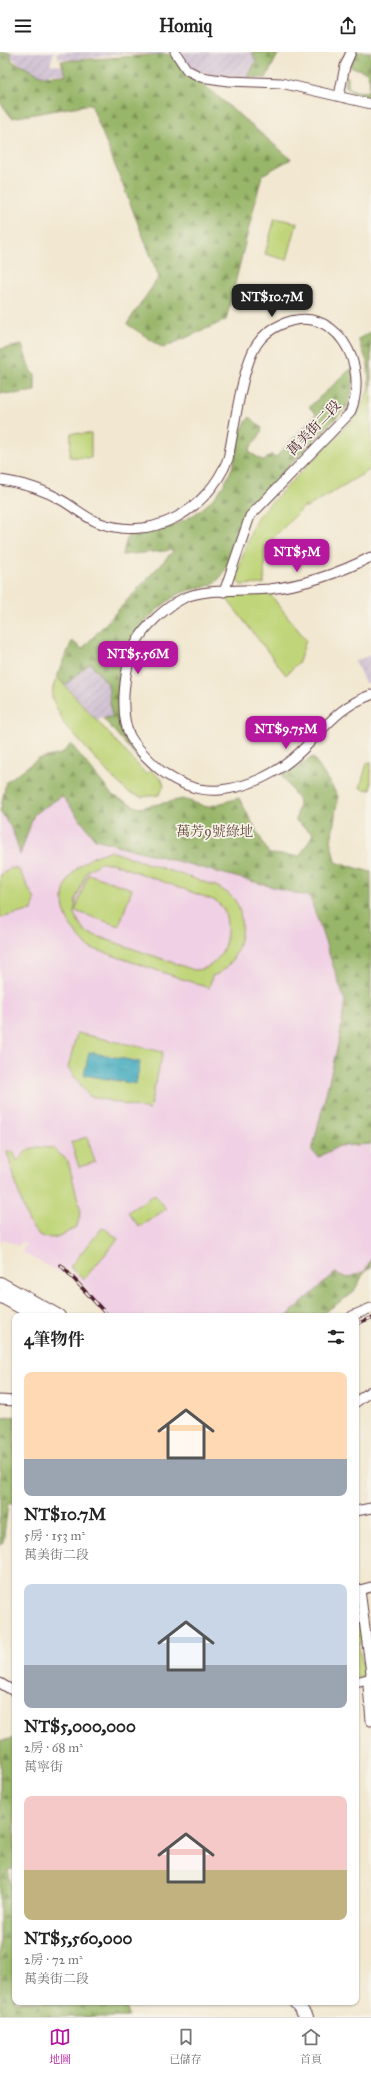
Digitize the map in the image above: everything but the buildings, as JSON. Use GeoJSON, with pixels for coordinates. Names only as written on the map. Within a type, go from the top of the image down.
{"type":"FeatureCollection","features":[{"type":"Feature","properties":{"kind":"main road"},"geometry":{"type":"LineString","coordinates":[[0,1283],[54,1313]]}},
{"type":"Feature","properties":{"kind":"main road"},"geometry":{"type":"LineString","coordinates":[[0,1296],[31,1313]]}},
{"type":"Feature","properties":{"kind":"main road"},"geometry":{"type":"LineString","coordinates":[[297,2005],[306,2017]]}},
{"type":"Feature","properties":{"kind":"main road"},"geometry":{"type":"LineString","coordinates":[[307,2005],[316,2017]]}},
{"type":"Feature","properties":{"kind":"street"},"geometry":{"type":"LineString","coordinates":[[175,52],[187,70],[202,77],[228,81],[281,83],[371,104]]}},
{"type":"Feature","properties":{"kind":"street"},"geometry":{"type":"LineString","coordinates":[[339,96],[345,66],[351,52]]}},
{"type":"Feature","properties":{"kind":"street","name":"萬美街二段"},"geometry":{"type":"LineString","coordinates":[[0,480],[32,486],[64,502],[96,522],[110,526],[141,527],[170,520],[197,504],[208,494],[223,472],[228,458],[248,364],[257,343],[270,331],[288,322],[310,319],[328,324],[343,334],[356,349],[363,377],[360,396],[350,413],[250,516],[224,592]]}},
{"type":"Feature","properties":{"kind":"street"},"geometry":{"type":"LineString","coordinates":[[371,557],[346,569],[304,582],[271,589],[190,596],[164,612],[141,635],[136,643],[129,664],[124,703],[126,724],[130,735],[136,746],[151,762],[165,774],[185,784],[209,790],[228,789],[277,771],[300,752],[338,712],[371,695]]}},
{"type":"Feature","properties":{"kind":"street"},"geometry":{"type":"LineString","coordinates":[[359,1313],[371,1308]]}},
{"type":"Feature","properties":{"kind":"street"},"geometry":{"type":"LineString","coordinates":[[359,1400],[371,1391]]}},
{"type":"Feature","properties":{"kind":"street"},"geometry":{"type":"LineString","coordinates":[[0,1400],[12,1401]]}},
{"type":"Feature","properties":{"kind":"street"},"geometry":{"type":"LineString","coordinates":[[359,1510],[371,1508]]}},
{"type":"Feature","properties":{"kind":"street"},"geometry":{"type":"LineString","coordinates":[[359,1590],[371,1588]]}},
{"type":"Feature","properties":{"kind":"street"},"geometry":{"type":"LineString","coordinates":[[359,1596],[371,1673],[371,1721]]}},
{"type":"Feature","properties":{"kind":"street"},"geometry":{"type":"LineString","coordinates":[[359,1681],[370,1679]]}},
{"type":"Feature","properties":{"kind":"street"},"geometry":{"type":"LineString","coordinates":[[0,1683],[12,1690]]}},
{"type":"Feature","properties":{"kind":"shaded area"},"geometry":{"type":"Polygon","coordinates":[[[6,52],[54,52],[50,64],[65,66],[64,74],[50,73],[47,76],[39,75],[23,67],[6,52]]]}},
{"type":"Feature","properties":{"kind":"shaded area"},"geometry":{"type":"Polygon","coordinates":[[[54,52],[164,52],[164,54],[117,54],[72,60],[58,58],[57,53],[54,52]]]}},
{"type":"Feature","properties":{"kind":"shaded area"},"geometry":{"type":"Polygon","coordinates":[[[182,52],[252,52],[256,61],[248,77],[220,77],[195,71],[189,66],[182,52]]]}},
{"type":"Feature","properties":{"kind":"shaded area"},"geometry":{"type":"Polygon","coordinates":[[[371,655],[371,683],[365,683],[355,661],[371,655]]]}},
{"type":"Feature","properties":{"kind":"shaded area"},"geometry":{"type":"Polygon","coordinates":[[[89,663],[108,683],[112,717],[101,718],[98,721],[65,685],[89,663]]]}},
{"type":"Feature","properties":{"kind":"shaded area"},"geometry":{"type":"Polygon","coordinates":[[[62,796],[95,839],[310,897],[345,1001],[319,1157],[339,1146],[371,1144],[371,1259],[353,1293],[323,1313],[102,1313],[98,1310],[87,1291],[68,1267],[62,1274],[22,1252],[26,1244],[21,1242],[18,1246],[4,1239],[2,1242],[0,1241],[0,812],[9,823],[15,836],[20,855],[34,814],[62,796]]]}},
{"type":"Feature","properties":{"kind":"green space"},"geometry":{"type":"Polygon","coordinates":[[[0,52],[10,52],[12,61],[43,76],[66,75],[61,61],[168,54],[291,159],[262,175],[226,320],[163,348],[127,324],[159,277],[91,104],[12,118],[0,102],[0,52]]]}},
{"type":"Feature","properties":{"kind":"green space"},"geometry":{"type":"Polygon","coordinates":[[[252,52],[279,52],[266,78],[248,77],[256,61],[252,52]]]}},
{"type":"Feature","properties":{"kind":"green space"},"geometry":{"type":"Polygon","coordinates":[[[356,52],[371,52],[371,99],[352,92],[344,85],[346,76],[348,77],[348,87],[355,91],[369,91],[370,81],[367,72],[349,66],[356,52]]]}},
{"type":"Feature","properties":{"kind":"green space"},"geometry":{"type":"Polygon","coordinates":[[[275,218],[297,223],[287,260],[265,254],[275,218]]]}},
{"type":"Feature","properties":{"kind":"green space"},"geometry":{"type":"Polygon","coordinates":[[[371,332],[371,384],[369,386],[368,364],[358,339],[371,332]]]}},
{"type":"Feature","properties":{"kind":"green space"},"geometry":{"type":"Polygon","coordinates":[[[22,345],[29,367],[35,375],[35,391],[14,394],[0,393],[0,349],[22,345]]]}},
{"type":"Feature","properties":{"kind":"green space"},"geometry":{"type":"Polygon","coordinates":[[[354,366],[355,377],[348,406],[247,509],[239,526],[227,565],[219,579],[215,583],[205,587],[182,592],[155,611],[136,632],[127,647],[119,689],[118,700],[120,722],[128,742],[142,761],[141,762],[103,718],[112,717],[108,684],[90,663],[65,685],[57,677],[72,641],[82,649],[174,550],[122,555],[128,535],[163,529],[179,523],[194,515],[207,504],[219,492],[228,476],[235,459],[241,432],[250,417],[262,428],[260,435],[249,452],[264,461],[271,454],[275,458],[316,414],[309,407],[354,366]]]}},
{"type":"Feature","properties":{"kind":"green space"},"geometry":{"type":"Polygon","coordinates":[[[371,384],[371,469],[306,508],[305,506],[265,546],[264,584],[241,585],[236,576],[258,516],[359,413],[371,384]]]}},
{"type":"Feature","properties":{"kind":"green space"},"geometry":{"type":"Polygon","coordinates":[[[71,433],[91,434],[91,458],[70,457],[71,433]]]}},
{"type":"Feature","properties":{"kind":"green space"},"geometry":{"type":"Polygon","coordinates":[[[245,594],[270,594],[306,640],[299,662],[286,675],[226,598],[245,594]]]}},
{"type":"Feature","properties":{"kind":"green space"},"geometry":{"type":"Polygon","coordinates":[[[57,677],[146,774],[150,770],[162,780],[164,786],[159,795],[141,797],[128,792],[112,777],[64,724],[52,698],[53,687],[57,677]]]}},
{"type":"Feature","properties":{"kind":"green space","name":"萬芳9號綠地"},"geometry":{"type":"Polygon","coordinates":[[[71,744],[112,795],[139,808],[183,799],[207,807],[239,798],[269,854],[300,856],[313,834],[296,821],[299,801],[282,775],[313,757],[338,796],[331,842],[335,862],[371,872],[371,1144],[339,1146],[319,1157],[312,1151],[340,1036],[345,1001],[310,897],[95,839],[62,796],[34,814],[20,855],[13,832],[8,822],[0,812],[6,782],[38,759],[61,754],[71,744]]]}},
{"type":"Feature","properties":{"kind":"green space"},"geometry":{"type":"Polygon","coordinates":[[[371,762],[371,790],[360,788],[367,763],[371,762]]]}},
{"type":"Feature","properties":{"kind":"green space"},"geometry":{"type":"Polygon","coordinates":[[[110,851],[216,886],[233,898],[240,913],[241,935],[234,956],[221,972],[212,976],[209,988],[88,947],[70,924],[66,916],[63,904],[64,893],[72,874],[89,859],[110,851]],[[100,863],[87,871],[76,899],[74,914],[85,932],[194,970],[204,968],[212,964],[218,958],[226,941],[227,922],[224,909],[216,901],[112,863],[100,863]]]}},
{"type":"Feature","properties":{"kind":"green space"},"geometry":{"type":"Polygon","coordinates":[[[14,868],[19,870],[35,900],[32,910],[0,918],[0,876],[9,869],[14,868]]]}},
{"type":"Feature","properties":{"kind":"green space"},"geometry":{"type":"Polygon","coordinates":[[[88,874],[132,889],[119,926],[75,911],[88,874]]]}},
{"type":"Feature","properties":{"kind":"green space"},"geometry":{"type":"Polygon","coordinates":[[[77,1033],[163,1052],[149,1110],[89,1096],[68,1068],[77,1033]]]}},
{"type":"Feature","properties":{"kind":"green space"},"geometry":{"type":"Polygon","coordinates":[[[87,1137],[95,1162],[79,1167],[71,1142],[87,1137]]]}},
{"type":"Feature","properties":{"kind":"green space"},"geometry":{"type":"Polygon","coordinates":[[[38,1147],[53,1148],[68,1161],[81,1212],[77,1226],[64,1234],[53,1238],[45,1237],[38,1233],[27,1217],[7,1152],[13,1151],[17,1161],[29,1149],[38,1147]]]}},
{"type":"Feature","properties":{"kind":"green space"},"geometry":{"type":"Polygon","coordinates":[[[155,1194],[166,1209],[139,1227],[128,1212],[155,1194]]]}},
{"type":"Feature","properties":{"kind":"green space"},"geometry":{"type":"Polygon","coordinates":[[[103,1227],[118,1239],[84,1279],[70,1267],[103,1227]]]}},
{"type":"Feature","properties":{"kind":"green space"},"geometry":{"type":"Polygon","coordinates":[[[371,1259],[371,1268],[365,1271],[371,1259]]]}},
{"type":"Feature","properties":{"kind":"green space"},"geometry":{"type":"Polygon","coordinates":[[[365,1271],[353,1293],[323,1313],[290,1313],[335,1273],[348,1278],[365,1271]]]}},
{"type":"Feature","properties":{"kind":"green space"},"geometry":{"type":"Polygon","coordinates":[[[0,1415],[4,1418],[12,1417],[12,1504],[8,1503],[3,1543],[0,1546],[0,1415]]]}},
{"type":"Feature","properties":{"kind":"green space"},"geometry":{"type":"Polygon","coordinates":[[[359,1603],[364,1631],[362,1643],[359,1644],[359,1603]]]}},
{"type":"Feature","properties":{"kind":"green space"},"geometry":{"type":"Polygon","coordinates":[[[359,1649],[365,1676],[359,1677],[359,1649]]]}},
{"type":"Feature","properties":{"kind":"green space"},"geometry":{"type":"Polygon","coordinates":[[[12,1739],[12,1869],[8,1870],[12,1888],[12,2005],[126,2005],[128,2017],[0,2017],[0,1741],[12,1739]]]}},
{"type":"Feature","properties":{"kind":"water"},"geometry":{"type":"Polygon","coordinates":[[[89,1052],[140,1062],[136,1084],[84,1075],[89,1052]]]}},
{"type":"Feature","properties":{"kind":"railway"},"geometry":{"type":"LineString","coordinates":[[61,1265],[105,1313]]}},
{"type":"Feature","properties":{"kind":"railway"},"geometry":{"type":"LineString","coordinates":[[359,1323],[371,1318]]}}]}
